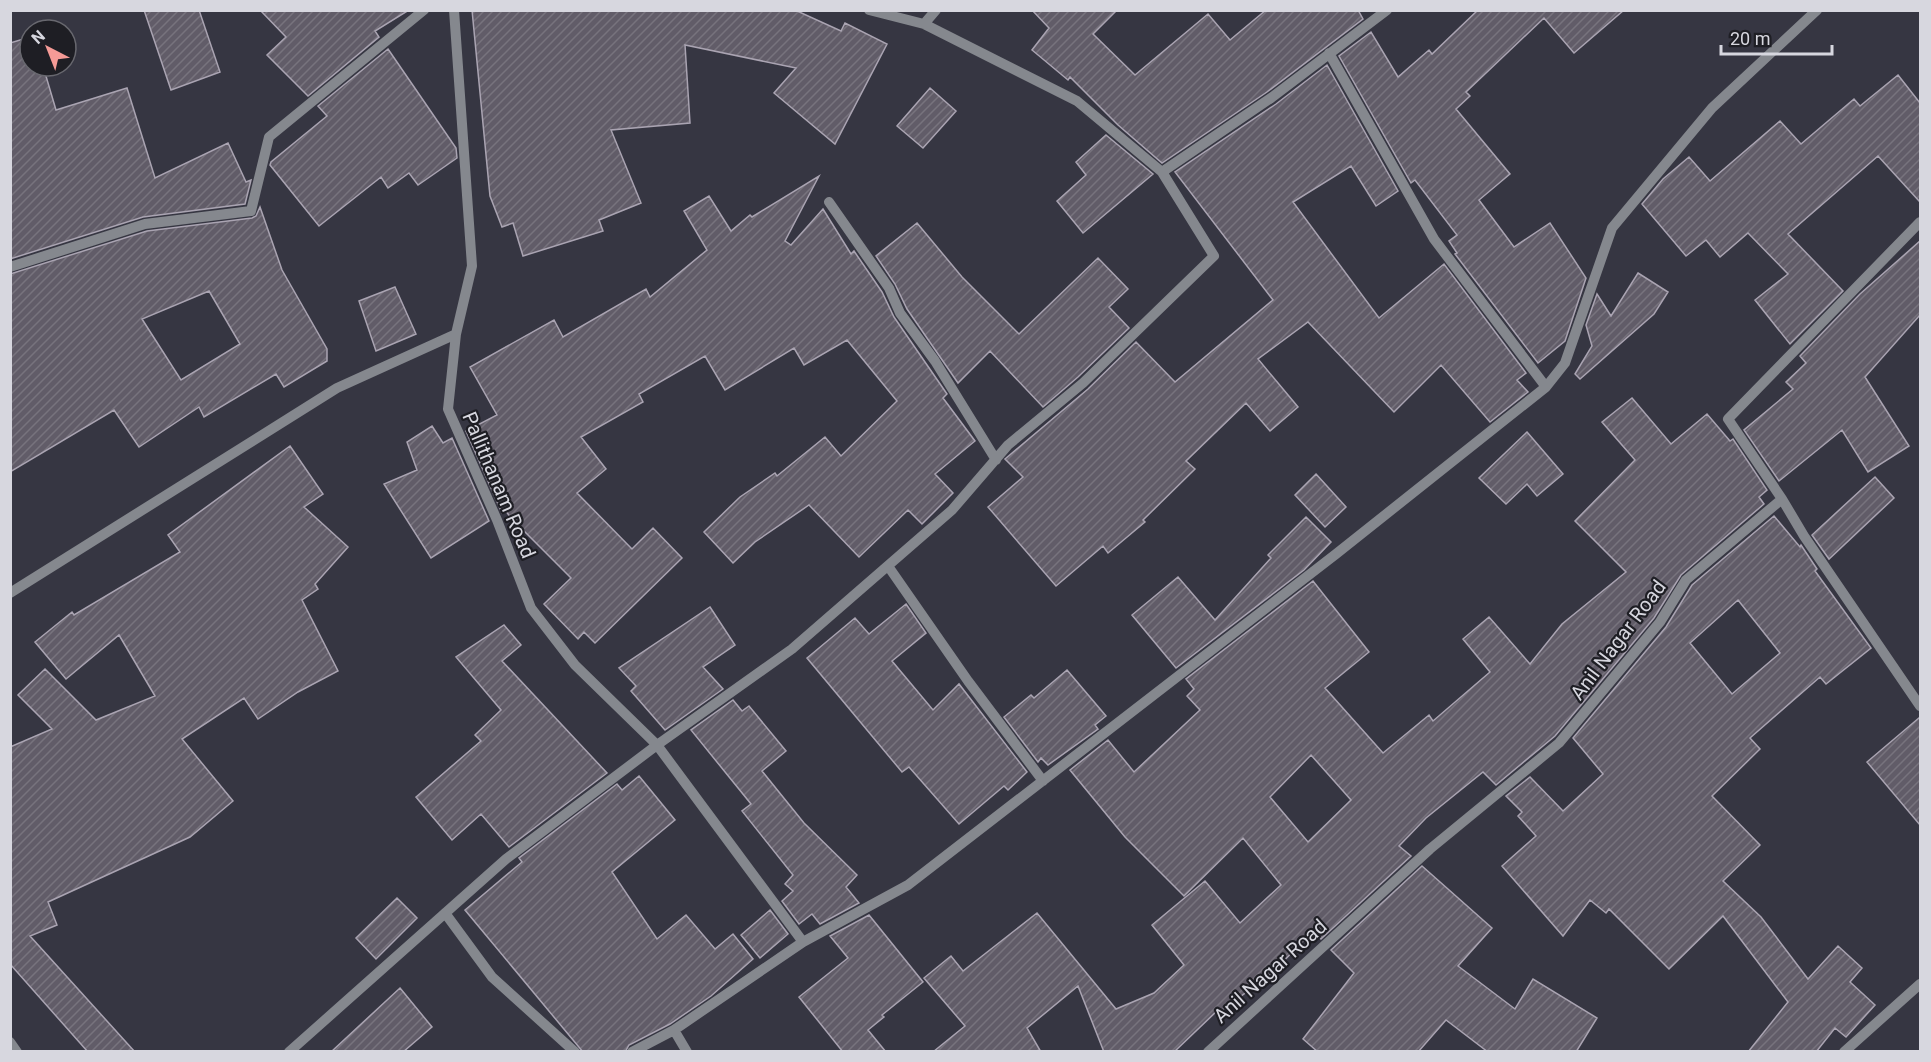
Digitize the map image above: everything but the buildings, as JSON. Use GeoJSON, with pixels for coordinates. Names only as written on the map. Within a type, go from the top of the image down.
{"type":"FeatureCollection","features":[{"type":"Feature","properties":{"kind":"street"},"geometry":{"type":"LineString","coordinates":[[10,267],[145,224],[251,211],[269,137],[424,10]]}},
{"type":"Feature","properties":{"kind":"street","name":"Pallithanam Road"},"geometry":{"type":"LineString","coordinates":[[454,10],[472,266],[456,334],[448,409],[497,520],[531,608],[575,665],[657,745],[803,942]]}},
{"type":"Feature","properties":{"kind":"street"},"geometry":{"type":"LineString","coordinates":[[290,1052],[506,859],[657,745],[792,649],[952,510],[1008,446],[1083,383],[1214,256],[1162,172],[1077,101],[924,24],[869,10]]}},
{"type":"Feature","properties":{"kind":"street"},"geometry":{"type":"LineString","coordinates":[[924,24],[936,10]]}},
{"type":"Feature","properties":{"kind":"street"},"geometry":{"type":"LineString","coordinates":[[1162,172],[1271,98],[1387,10]]}},
{"type":"Feature","properties":{"kind":"street"},"geometry":{"type":"LineString","coordinates":[[632,1052],[674,1030],[803,942],[908,885],[1336,554],[1546,387],[1565,363],[1612,228],[1712,108],[1817,10]]}},
{"type":"Feature","properties":{"kind":"street"},"geometry":{"type":"LineString","coordinates":[[1329,53],[1434,239],[1546,387]]}},
{"type":"Feature","properties":{"kind":"street"},"geometry":{"type":"LineString","coordinates":[[830,202],[890,288],[900,313],[935,361],[996,460]]}},
{"type":"Feature","properties":{"kind":"street"},"geometry":{"type":"LineString","coordinates":[[1920,222],[1728,419],[1804,536],[1920,706]]}},
{"type":"Feature","properties":{"kind":"street"},"geometry":{"type":"LineString","coordinates":[[10,593],[337,388],[456,334]]}},
{"type":"Feature","properties":{"kind":"street","name":"Anil Nagar Road"},"geometry":{"type":"LineString","coordinates":[[1208,1052],[1430,849],[1559,743],[1660,622],[1686,579],[1782,499]]}},
{"type":"Feature","properties":{"kind":"street"},"geometry":{"type":"LineString","coordinates":[[888,566],[968,681],[1043,781]]}},
{"type":"Feature","properties":{"kind":"street"},"geometry":{"type":"LineString","coordinates":[[445,913],[492,977],[575,1052]]}},
{"type":"Feature","properties":{"kind":"street"},"geometry":{"type":"LineString","coordinates":[[1844,1052],[1920,984]]}},
{"type":"Feature","properties":{"kind":"street"},"geometry":{"type":"LineString","coordinates":[[674,1030],[687,1052]]}},
{"type":"Feature","properties":{"kind":"street"},"geometry":{"type":"LineString","coordinates":[[10,1042],[17,1052]]}}]}
